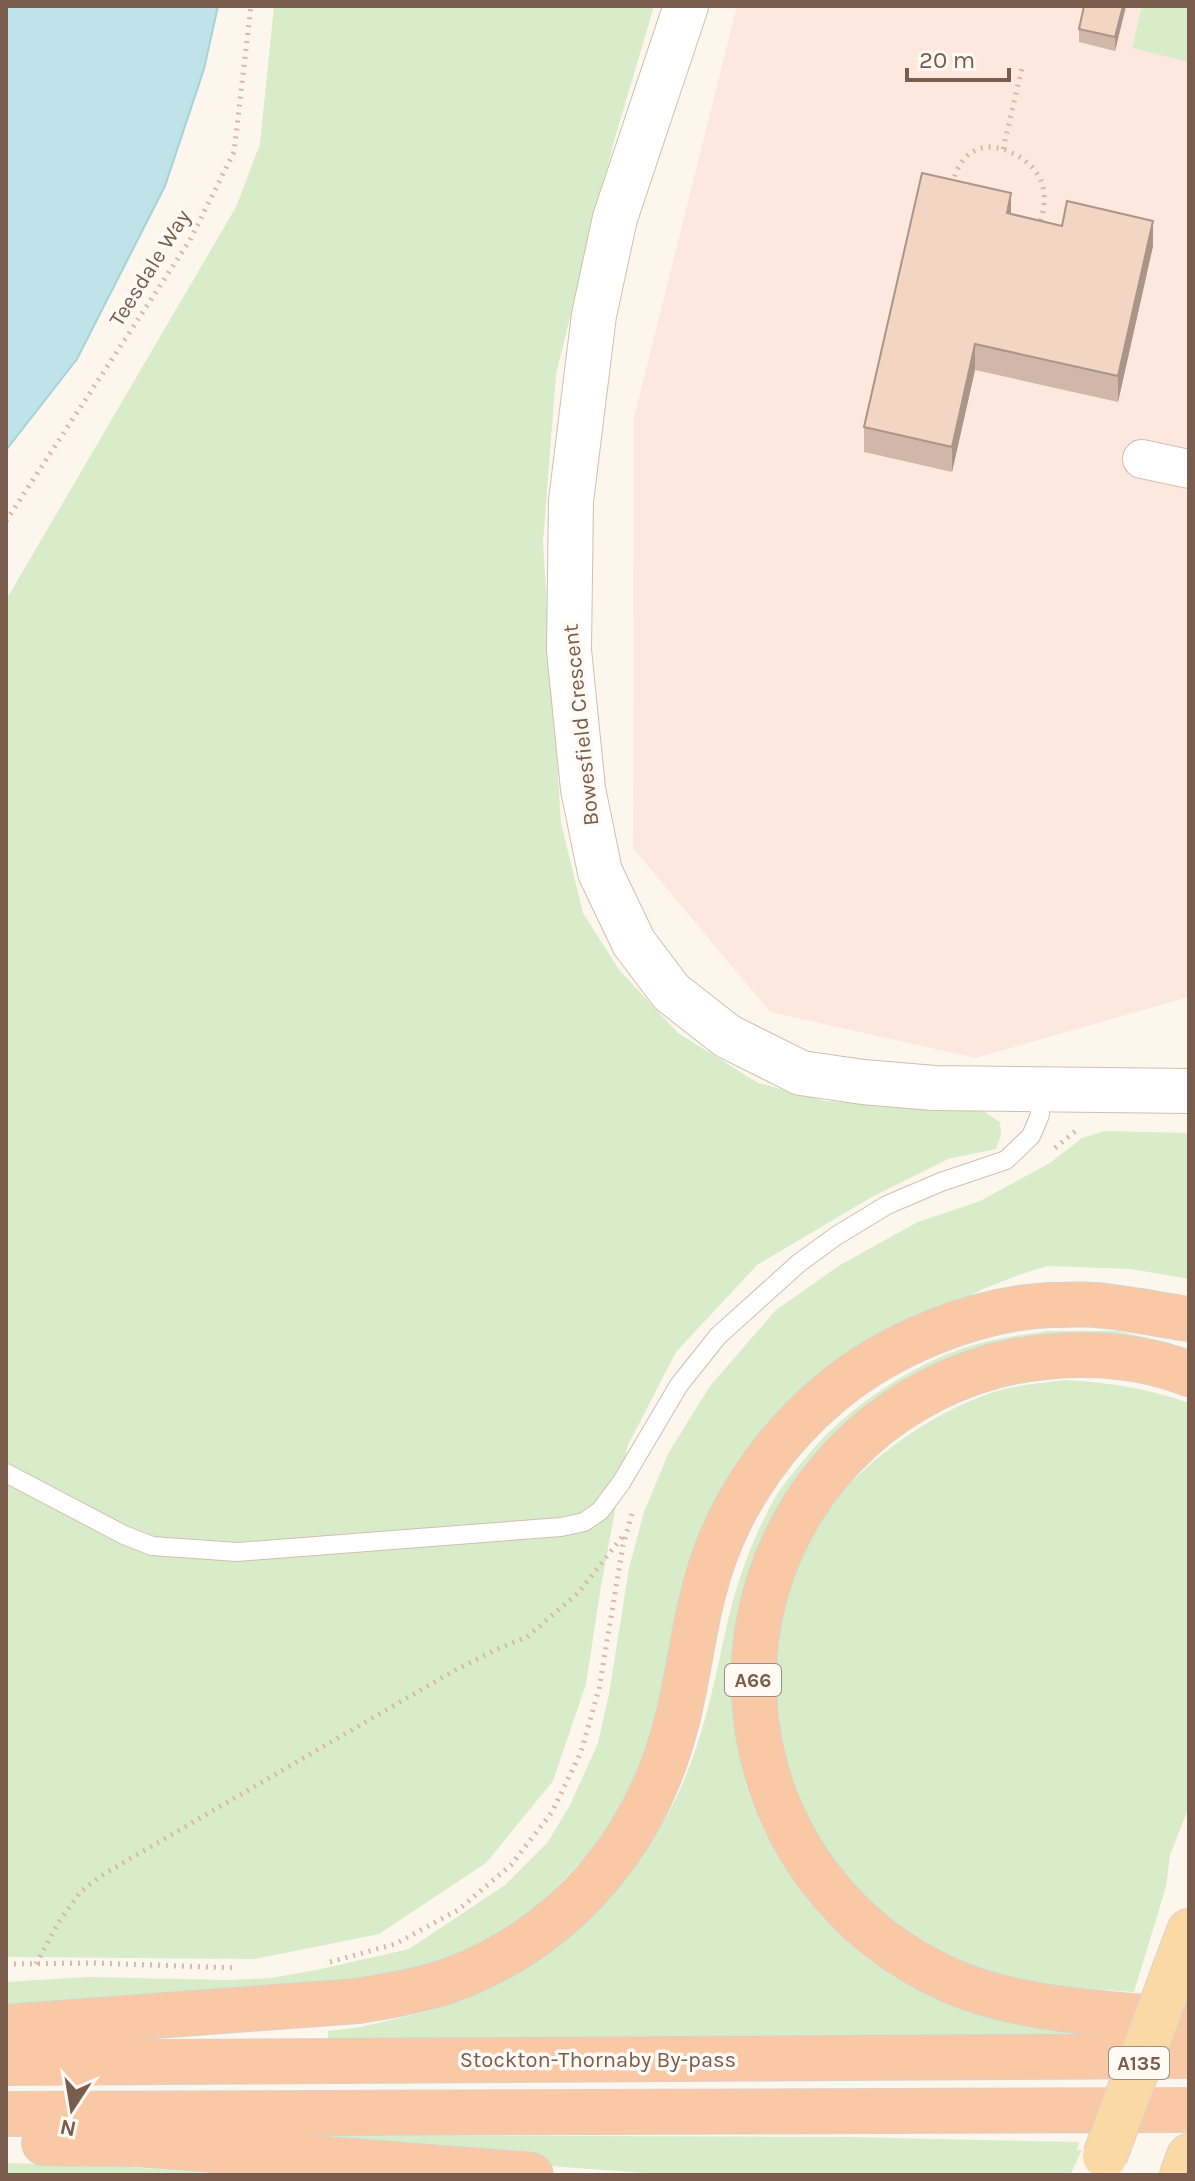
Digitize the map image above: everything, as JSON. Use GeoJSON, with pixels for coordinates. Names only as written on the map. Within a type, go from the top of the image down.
{"type":"FeatureCollection","features":[{"type":"Feature","properties":{"kind":"highway"},"geometry":{"type":"LineString","coordinates":[[6,2027],[358,2001],[411,1992],[463,1976],[512,1951],[551,1924],[585,1893],[619,1853],[642,1816],[662,1773],[677,1720],[699,1607],[715,1554],[742,1497],[780,1443],[829,1394],[881,1358],[949,1326],[1006,1311],[1048,1305],[1102,1305],[1185,1320]]}},
{"type":"Feature","properties":{"kind":"highway","name":"A66"},"geometry":{"type":"LineString","coordinates":[[1189,1374],[1131,1359],[1086,1354],[1041,1357],[997,1365],[954,1379],[914,1399],[877,1425],[843,1455],[815,1490],[791,1528],[773,1568],[760,1612],[753,1686],[759,1746],[771,1789],[789,1830],[812,1869],[840,1903],[873,1935],[950,1981],[993,1996],[1037,2005],[1189,2021]]}},
{"type":"Feature","properties":{"kind":"highway","name":"Stockton-Thornaby By-pass"},"geometry":{"type":"LineString","coordinates":[[6,2063],[1189,2056]]}},
{"type":"Feature","properties":{"kind":"highway"},"geometry":{"type":"LineString","coordinates":[[6,2114],[1189,2110]]}},
{"type":"Feature","properties":{"kind":"highway"},"geometry":{"type":"LineString","coordinates":[[6,2136],[35,2143],[137,2144],[531,2175]]}},
{"type":"Feature","properties":{"kind":"main road","name":"A135"},"geometry":{"type":"LineString","coordinates":[[1101,2166],[1181,1951]]}},
{"type":"Feature","properties":{"kind":"street","name":"Bowesfield Crescent"},"geometry":{"type":"LineString","coordinates":[[686,6],[615,218],[594,315],[571,501],[569,650],[583,789],[600,872],[634,943],[671,992],[727,1036],[801,1073],[934,1088],[1189,1091]]}},
{"type":"Feature","properties":{"kind":"street"},"geometry":{"type":"LineString","coordinates":[[1142,459],[1189,469]]}},
{"type":"Feature","properties":{"kind":"lane"},"geometry":{"type":"LineString","coordinates":[[6,1473],[124,1535],[152,1546],[186,1550],[237,1552],[561,1527],[584,1522],[600,1511],[621,1483],[679,1385],[718,1336],[799,1263],[836,1236],[887,1205],[941,1182],[1006,1160],[1031,1136],[1040,1115],[1039,1089]]}},
{"type":"Feature","properties":{"kind":"path","name":"Teesdale Way"},"geometry":{"type":"LineString","coordinates":[[6,521],[190,240],[234,152],[251,6]]}},
{"type":"Feature","properties":{"kind":"path"},"geometry":{"type":"LineString","coordinates":[[1003,149],[1022,68]]}},
{"type":"Feature","properties":{"kind":"path"},"geometry":{"type":"LineString","coordinates":[[950,193],[959,164],[975,150],[988,147],[1003,149],[1035,169],[1042,180],[1045,202],[1039,231]]}},
{"type":"Feature","properties":{"kind":"path"},"geometry":{"type":"LineString","coordinates":[[1048,1154],[1083,1125]]}},
{"type":"Feature","properties":{"kind":"path"},"geometry":{"type":"LineString","coordinates":[[320,1965],[395,1944],[458,1910],[511,1865],[552,1812],[581,1752],[599,1689],[623,1545],[635,1505]]}},
{"type":"Feature","properties":{"kind":"path"},"geometry":{"type":"LineString","coordinates":[[36,1964],[58,1923],[82,1890],[118,1865],[450,1673],[527,1637],[578,1593],[627,1532]]}},
{"type":"Feature","properties":{"kind":"path"},"geometry":{"type":"LineString","coordinates":[[6,1964],[94,1963],[239,1968]]}},
{"type":"Feature","properties":{"kind":"shaded area"},"geometry":{"type":"Polygon","coordinates":[[[737,6],[1189,6],[1189,997],[976,1058],[770,1012],[633,848],[634,418],[737,6]]]}},
{"type":"Feature","properties":{"kind":"green space"},"geometry":{"type":"Polygon","coordinates":[[[274,6],[654,6],[613,145],[556,374],[543,543],[561,823],[583,913],[620,971],[678,1033],[758,1083],[825,1101],[983,1111],[1000,1122],[1001,1135],[996,1149],[948,1159],[872,1197],[757,1265],[676,1352],[627,1447],[586,1684],[553,1781],[486,1863],[379,1934],[255,1959],[6,1957],[6,600],[236,207],[260,144],[274,6]]]}},
{"type":"Feature","properties":{"kind":"green space"},"geometry":{"type":"Polygon","coordinates":[[[1142,6],[1189,6],[1189,62],[1132,48],[1142,6]]]}},
{"type":"Feature","properties":{"kind":"green space"},"geometry":{"type":"Polygon","coordinates":[[[1105,1131],[1189,1133],[1189,1279],[1131,1269],[1048,1266],[1021,1274],[941,1310],[803,1398],[646,1763],[609,1826],[545,1900],[502,1932],[458,1957],[386,1981],[6,2012],[6,1982],[87,1977],[271,1978],[409,1949],[505,1885],[548,1842],[570,1805],[598,1743],[629,1568],[644,1512],[669,1452],[710,1386],[776,1310],[840,1265],[918,1222],[980,1201],[1050,1163],[1082,1138],[1105,1131]]]}},
{"type":"Feature","properties":{"kind":"green space"},"geometry":{"type":"Polygon","coordinates":[[[1048,1331],[1117,1331],[1170,1343],[1189,1350],[1189,1364],[1063,1342],[841,1435],[738,1743],[746,1785],[777,1855],[798,1887],[848,1943],[910,1986],[945,2002],[1000,2018],[1094,2034],[1092,2040],[390,2042],[362,2038],[328,2042],[328,2031],[361,2027],[429,2011],[464,1997],[635,1861],[672,1806],[685,1777],[706,1716],[741,1574],[766,1515],[787,1481],[823,1438],[846,1417],[914,1370],[970,1346],[1048,1331]]]}},
{"type":"Feature","properties":{"kind":"green space"},"geometry":{"type":"Polygon","coordinates":[[[1065,1380],[1128,1387],[1189,1403],[1189,1807],[1170,1855],[1166,1887],[1134,1992],[1031,1982],[981,1971],[934,1951],[899,1929],[866,1902],[824,1854],[796,1800],[785,1771],[772,1672],[778,1625],[809,1541],[828,1509],[862,1472],[925,1424],[971,1400],[1029,1384],[1065,1380]]]}},
{"type":"Feature","properties":{"kind":"green space"},"geometry":{"type":"Polygon","coordinates":[[[310,2135],[847,2137],[1079,2142],[1077,2150],[1082,2150],[1070,2175],[670,2175],[311,2148],[310,2135]]]}},
{"type":"Feature","properties":{"kind":"green space"},"geometry":{"type":"Polygon","coordinates":[[[6,2163],[130,2167],[233,2175],[6,2175],[6,2163]]]}},
{"type":"Feature","properties":{"kind":"water"},"geometry":{"type":"Polygon","coordinates":[[[6,6],[218,6],[204,69],[165,186],[77,359],[6,450],[6,6]]]}},
{"type":"Feature","properties":{"kind":"building"},"geometry":{"type":"Polygon","coordinates":[[[1084,6],[1123,6],[1115,37],[1079,29],[1084,6]]]}},
{"type":"Feature","properties":{"kind":"building"},"geometry":{"type":"Polygon","coordinates":[[[922,173],[1011,193],[1007,213],[1062,226],[1067,201],[1153,221],[1118,376],[975,344],[952,447],[864,427],[922,173]]]}}]}
